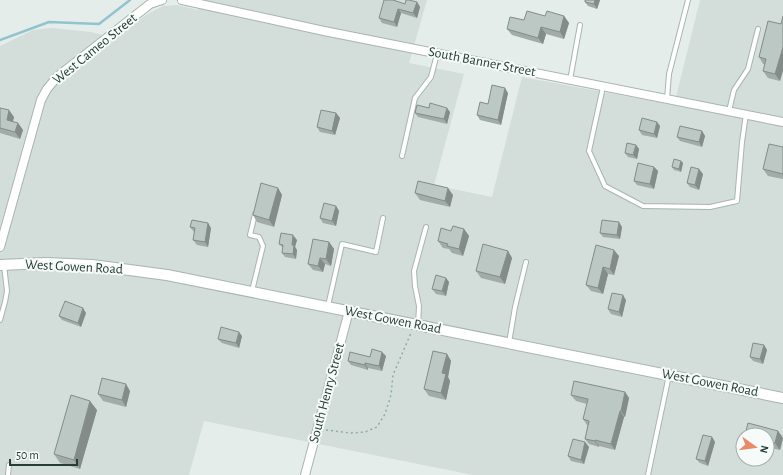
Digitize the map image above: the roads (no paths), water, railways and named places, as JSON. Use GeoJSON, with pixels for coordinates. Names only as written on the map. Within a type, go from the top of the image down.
{"type":"FeatureCollection","features":[{"type":"Feature","properties":{"kind":"street","name":"West Cameo Street"},"geometry":{"type":"LineString","coordinates":[[0,247],[41,100],[47,89],[57,77],[150,4],[162,0]]}},
{"type":"Feature","properties":{"kind":"street","name":"South Banner Street"},"geometry":{"type":"LineString","coordinates":[[182,0],[324,31],[783,122]]}},
{"type":"Feature","properties":{"kind":"street","name":"West Gowen Road"},"geometry":{"type":"LineString","coordinates":[[2,265],[46,263],[99,266],[167,275],[783,398]]}},
{"type":"Feature","properties":{"kind":"street","name":"South Henry Street"},"geometry":{"type":"LineString","coordinates":[[305,475],[349,311]]}},
{"type":"Feature","properties":{"kind":"lane"},"geometry":{"type":"LineString","coordinates":[[667,99],[669,74],[688,0]]}},
{"type":"Feature","properties":{"kind":"lane"},"geometry":{"type":"LineString","coordinates":[[570,80],[580,25]]}},
{"type":"Feature","properties":{"kind":"lane"},"geometry":{"type":"LineString","coordinates":[[729,111],[734,90],[748,69],[758,29]]}},
{"type":"Feature","properties":{"kind":"lane"},"geometry":{"type":"LineString","coordinates":[[402,156],[415,98],[431,77],[437,53]]}},
{"type":"Feature","properties":{"kind":"lane"},"geometry":{"type":"LineString","coordinates":[[604,86],[588,151],[605,186],[642,206],[710,207],[737,201],[746,114]]}},
{"type":"Feature","properties":{"kind":"lane"},"geometry":{"type":"LineString","coordinates":[[252,292],[263,246],[259,237],[250,235],[256,212]]}},
{"type":"Feature","properties":{"kind":"lane"},"geometry":{"type":"LineString","coordinates":[[328,307],[342,244],[376,252],[383,218]]}},
{"type":"Feature","properties":{"kind":"lane"},"geometry":{"type":"LineString","coordinates":[[416,324],[419,306],[414,272],[426,227]]}},
{"type":"Feature","properties":{"kind":"lane"},"geometry":{"type":"LineString","coordinates":[[509,343],[515,307],[526,262]]}},
{"type":"Feature","properties":{"kind":"lane"},"geometry":{"type":"LineString","coordinates":[[0,320],[7,291],[2,265]]}},
{"type":"Feature","properties":{"kind":"lane"},"geometry":{"type":"LineString","coordinates":[[648,475],[669,375]]}},
{"type":"Feature","properties":{"kind":"lane"},"geometry":{"type":"LineString","coordinates":[[8,465],[8,475]]}},
{"type":"Feature","properties":{"kind":"waterway"},"geometry":{"type":"LineString","coordinates":[[0,40],[49,22],[99,24],[130,0]]}}]}
